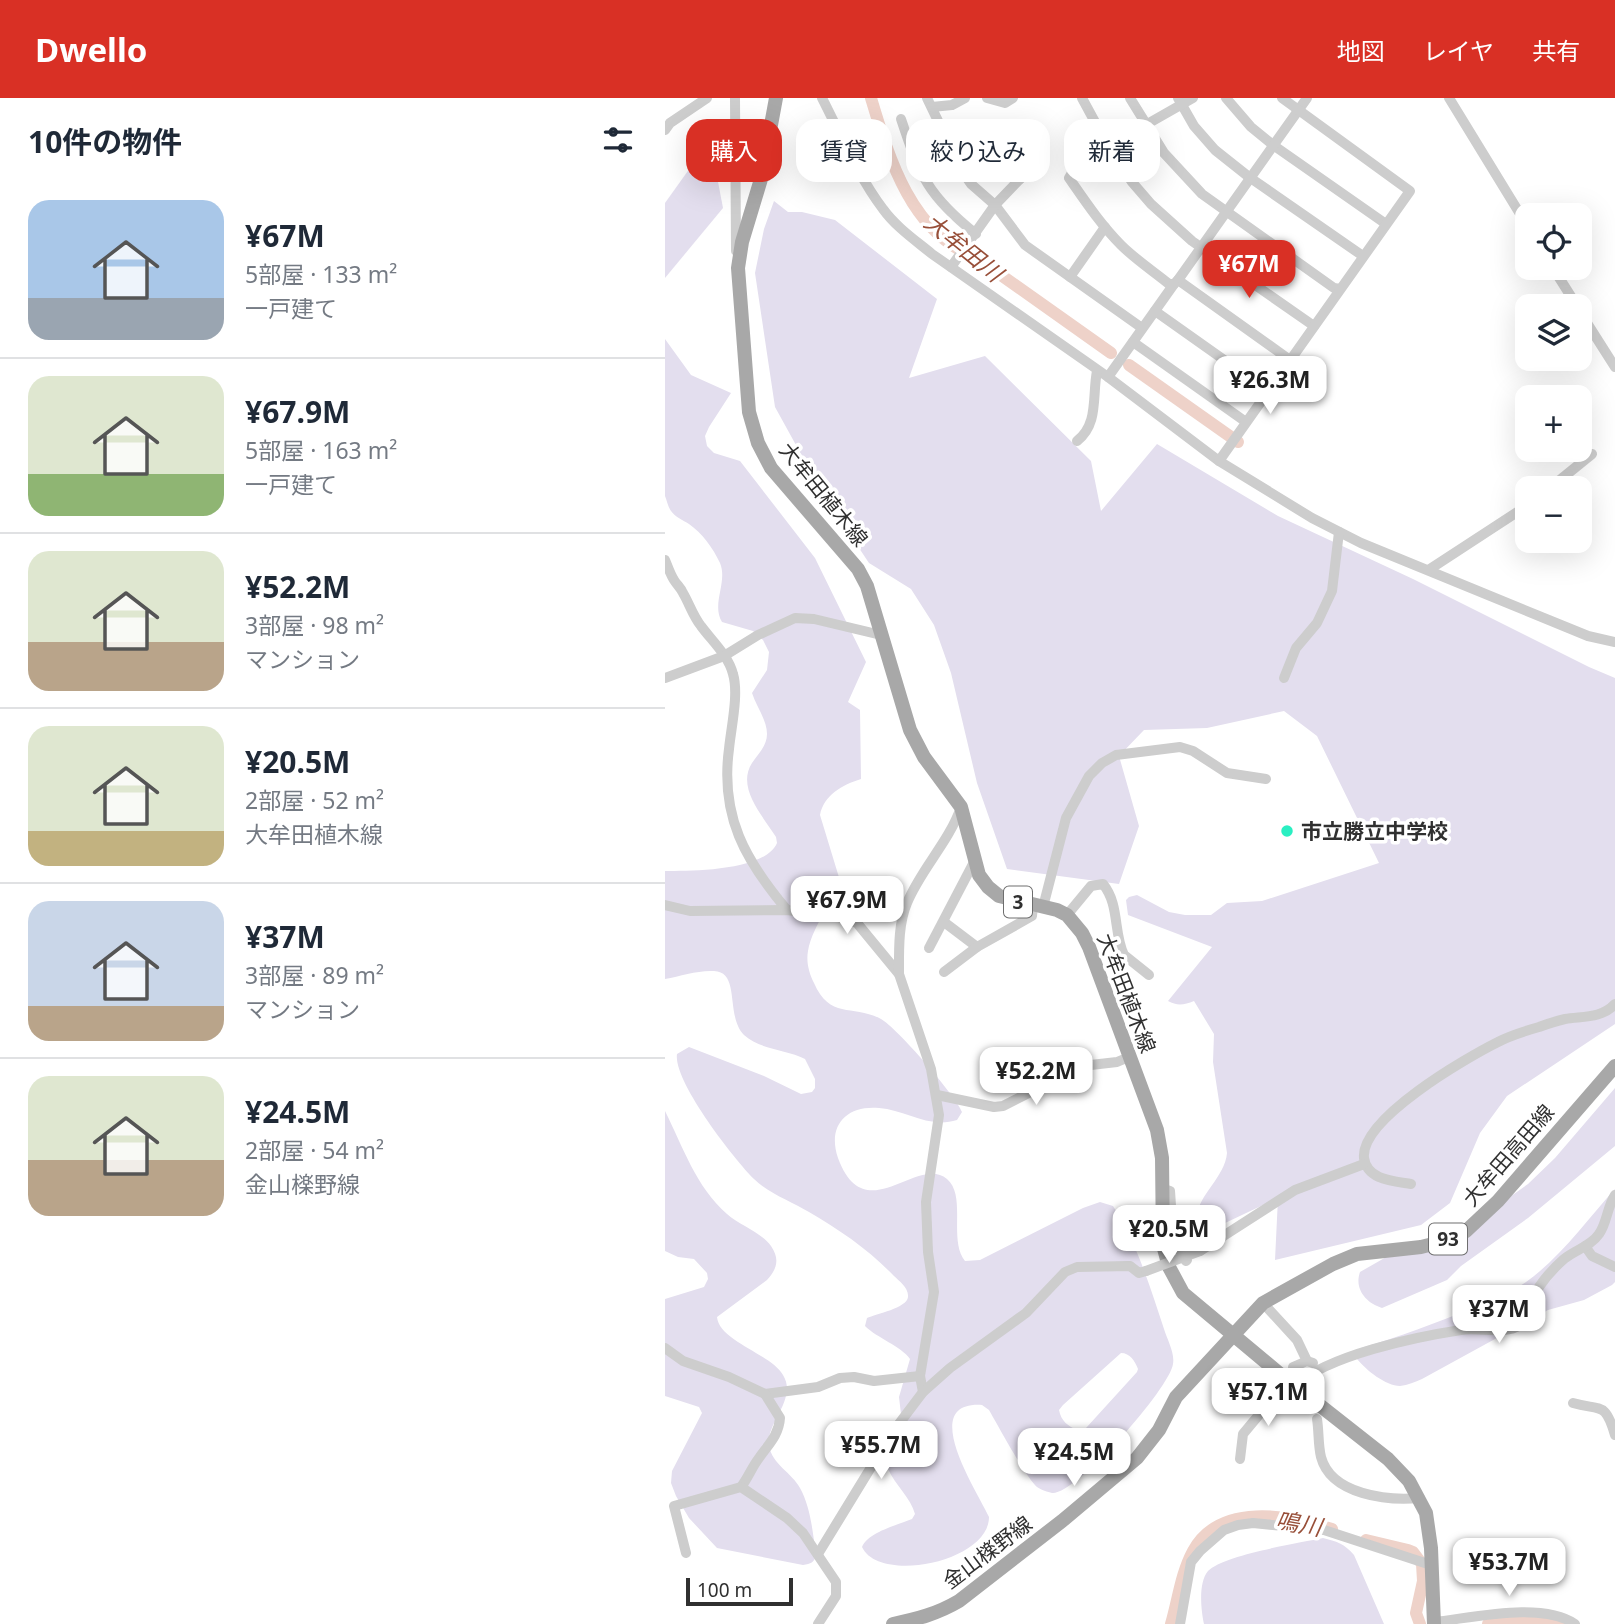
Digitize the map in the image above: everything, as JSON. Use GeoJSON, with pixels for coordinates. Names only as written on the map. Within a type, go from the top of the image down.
{"type":"FeatureCollection","features":[{"type":"Feature","properties":{"kind":"main road","name":"大牟田植木線"},"geometry":{"type":"LineString","coordinates":[[776,98],[761,179],[742,242],[738,268],[749,412],[758,443],[771,468],[858,569],[867,586],[910,730],[924,757],[961,807],[979,875],[999,896],[1067,915],[1082,933],[1157,1130],[1162,1158],[1163,1245],[1169,1267],[1183,1293],[1388,1460],[1409,1481],[1426,1513],[1431,1548],[1434,1623]]}},
{"type":"Feature","properties":{"kind":"main road","name":"大牟田高田線"},"geometry":{"type":"LineString","coordinates":[[1232,1334],[1263,1303],[1333,1264],[1357,1254],[1421,1247],[1466,1231],[1509,1189],[1615,1066]]}},
{"type":"Feature","properties":{"kind":"main road","name":"金山檪野線"},"geometry":{"type":"LineString","coordinates":[[893,1624],[940,1612],[959,1601],[1116,1477],[1149,1444],[1176,1397],[1232,1334]]}},
{"type":"Feature","properties":{"kind":"street"},"geometry":{"type":"LineString","coordinates":[[665,130],[670,123],[707,98]]}},
{"type":"Feature","properties":{"kind":"street"},"geometry":{"type":"LineString","coordinates":[[735,98],[736,262],[741,292]]}},
{"type":"Feature","properties":{"kind":"street"},"geometry":{"type":"LineString","coordinates":[[822,98],[859,170],[883,209],[915,240],[1103,374],[1219,461],[1339,532],[1588,636],[1615,642]]}},
{"type":"Feature","properties":{"kind":"street"},"geometry":{"type":"LineString","coordinates":[[929,103],[952,105],[965,98]]}},
{"type":"Feature","properties":{"kind":"street"},"geometry":{"type":"LineString","coordinates":[[987,98],[1005,103],[1013,98]]}},
{"type":"Feature","properties":{"kind":"street"},"geometry":{"type":"LineString","coordinates":[[1082,98],[1093,119]]}},
{"type":"Feature","properties":{"kind":"street"},"geometry":{"type":"LineString","coordinates":[[1130,98],[1142,119]]}},
{"type":"Feature","properties":{"kind":"street"},"geometry":{"type":"LineString","coordinates":[[1154,119],[1180,101],[1193,98]]}},
{"type":"Feature","properties":{"kind":"street"},"geometry":{"type":"LineString","coordinates":[[1226,98],[1251,127],[1273,145],[1386,224]]}},
{"type":"Feature","properties":{"kind":"street"},"geometry":{"type":"LineString","coordinates":[[1219,461],[1410,191],[1282,98]]}},
{"type":"Feature","properties":{"kind":"street"},"geometry":{"type":"LineString","coordinates":[[1077,441],[1094,415],[1103,374],[1133,342],[1307,98]]}},
{"type":"Feature","properties":{"kind":"street"},"geometry":{"type":"LineString","coordinates":[[1449,98],[1515,205]]}},
{"type":"Feature","properties":{"kind":"street"},"geometry":{"type":"LineString","coordinates":[[1180,101],[1194,126],[1215,150],[1363,257]]}},
{"type":"Feature","properties":{"kind":"street"},"geometry":{"type":"LineString","coordinates":[[929,103],[937,119]]}},
{"type":"Feature","properties":{"kind":"street"},"geometry":{"type":"LineString","coordinates":[[901,119],[906,133]]}},
{"type":"Feature","properties":{"kind":"street"},"geometry":{"type":"LineString","coordinates":[[1160,145],[1184,177],[1202,194],[1334,288],[1340,289]]}},
{"type":"Feature","properties":{"kind":"street"},"geometry":{"type":"LineString","coordinates":[[926,182],[944,208],[976,234]]}},
{"type":"Feature","properties":{"kind":"street"},"geometry":{"type":"LineString","coordinates":[[970,182],[995,205],[1025,245],[1142,328]]}},
{"type":"Feature","properties":{"kind":"street"},"geometry":{"type":"LineString","coordinates":[[951,267],[995,205],[1017,182]]}},
{"type":"Feature","properties":{"kind":"street"},"geometry":{"type":"LineString","coordinates":[[1072,182],[1121,245],[1169,284],[1176,282]]}},
{"type":"Feature","properties":{"kind":"street"},"geometry":{"type":"LineString","coordinates":[[1134,182],[1144,196],[1201,247],[1314,326]]}},
{"type":"Feature","properties":{"kind":"street"},"geometry":{"type":"LineString","coordinates":[[1070,277],[1105,227]]}},
{"type":"Feature","properties":{"kind":"street"},"geometry":{"type":"LineString","coordinates":[[1176,282],[1290,360]]}},
{"type":"Feature","properties":{"kind":"street"},"geometry":{"type":"LineString","coordinates":[[1155,311],[1268,391]]}},
{"type":"Feature","properties":{"kind":"street"},"geometry":{"type":"LineString","coordinates":[[1592,331],[1615,367]]}},
{"type":"Feature","properties":{"kind":"street"},"geometry":{"type":"LineString","coordinates":[[1133,342],[1246,422]]}},
{"type":"Feature","properties":{"kind":"street"},"geometry":{"type":"LineString","coordinates":[[1564,476],[1581,462]]}},
{"type":"Feature","properties":{"kind":"street"},"geometry":{"type":"LineString","coordinates":[[1430,569],[1515,513]]}},
{"type":"Feature","properties":{"kind":"street"},"geometry":{"type":"LineString","coordinates":[[1284,678],[1296,648],[1317,623],[1332,591],[1339,532]]}},
{"type":"Feature","properties":{"kind":"street"},"geometry":{"type":"LineString","coordinates":[[665,560],[700,625],[713,638],[734,675],[733,712],[725,776],[735,824],[745,852],[764,882],[787,909]]}},
{"type":"Feature","properties":{"kind":"street"},"geometry":{"type":"LineString","coordinates":[[665,678],[725,656],[758,635],[795,618],[814,619],[881,635]]}},
{"type":"Feature","properties":{"kind":"street"},"geometry":{"type":"LineString","coordinates":[[944,972],[977,947],[1032,916],[1038,906],[1066,818],[1089,776],[1102,763],[1117,755],[1179,747],[1193,751],[1227,772],[1266,779]]}},
{"type":"Feature","properties":{"kind":"street"},"geometry":{"type":"LineString","coordinates":[[899,974],[899,944],[905,906],[914,887],[954,825],[961,807]]}},
{"type":"Feature","properties":{"kind":"street"},"geometry":{"type":"LineString","coordinates":[[929,948],[974,862]]}},
{"type":"Feature","properties":{"kind":"street"},"geometry":{"type":"LineString","coordinates":[[1067,915],[1091,886],[1103,884],[1114,906],[1124,955],[1149,975]]}},
{"type":"Feature","properties":{"kind":"street"},"geometry":{"type":"LineString","coordinates":[[665,905],[690,911],[787,909],[839,917],[857,923],[899,974],[908,994],[937,1095],[939,1115],[926,1202],[928,1252],[934,1292],[920,1376],[923,1392]]}},
{"type":"Feature","properties":{"kind":"street"},"geometry":{"type":"LineString","coordinates":[[944,922],[977,947]]}},
{"type":"Feature","properties":{"kind":"street"},"geometry":{"type":"LineString","coordinates":[[1411,1184],[1377,1177],[1364,1164],[1364,1147],[1371,1135],[1411,1095],[1500,1040],[1565,1019],[1597,1016],[1615,1004]]}},
{"type":"Feature","properties":{"kind":"street"},"geometry":{"type":"LineString","coordinates":[[937,1095],[994,1107],[1003,1106],[1082,1066],[1129,1058]]}},
{"type":"Feature","properties":{"kind":"street"},"geometry":{"type":"LineString","coordinates":[[818,1555],[892,1433],[923,1392],[977,1346],[1026,1312],[1065,1272],[1077,1267],[1130,1266],[1139,1273],[1205,1249],[1295,1189],[1364,1164]]}},
{"type":"Feature","properties":{"kind":"street"},"geometry":{"type":"LineString","coordinates":[[1161,1188],[1170,1191],[1173,1233],[1178,1251],[1185,1261],[1202,1256],[1205,1249]]}},
{"type":"Feature","properties":{"kind":"street"},"geometry":{"type":"LineString","coordinates":[[1294,1386],[1309,1374],[1387,1346],[1464,1329],[1518,1327],[1524,1321],[1539,1287],[1564,1259],[1601,1232],[1610,1202],[1615,1195]]}},
{"type":"Feature","properties":{"kind":"street"},"geometry":{"type":"LineString","coordinates":[[1585,1246],[1592,1256],[1615,1267]]}},
{"type":"Feature","properties":{"kind":"street"},"geometry":{"type":"LineString","coordinates":[[1263,1303],[1297,1340],[1307,1361],[1321,1369]]}},
{"type":"Feature","properties":{"kind":"street"},"geometry":{"type":"LineString","coordinates":[[665,1348],[683,1361],[729,1377],[765,1394],[780,1418],[773,1441],[759,1457],[741,1487],[674,1506],[686,1553]]}},
{"type":"Feature","properties":{"kind":"street"},"geometry":{"type":"LineString","coordinates":[[1293,1367],[1307,1361]]}},
{"type":"Feature","properties":{"kind":"street"},"geometry":{"type":"LineString","coordinates":[[765,1394],[818,1387],[840,1378],[854,1377],[874,1381],[920,1376]]}},
{"type":"Feature","properties":{"kind":"street"},"geometry":{"type":"LineString","coordinates":[[1240,1459],[1243,1434],[1275,1390]]}},
{"type":"Feature","properties":{"kind":"street"},"geometry":{"type":"LineString","coordinates":[[1573,1403],[1600,1407],[1607,1415],[1615,1435]]}},
{"type":"Feature","properties":{"kind":"street"},"geometry":{"type":"LineString","coordinates":[[1317,1419],[1322,1458],[1328,1470],[1340,1481],[1374,1497],[1396,1500],[1420,1498]]}},
{"type":"Feature","properties":{"kind":"street"},"geometry":{"type":"LineString","coordinates":[[741,1487],[787,1518],[803,1533],[838,1588],[832,1606],[818,1624]]}},
{"type":"Feature","properties":{"kind":"street"},"geometry":{"type":"LineString","coordinates":[[1180,1624],[1191,1562],[1200,1550],[1224,1530],[1238,1525],[1253,1523],[1324,1531],[1431,1565]]}},
{"type":"Feature","properties":{"kind":"street"},"geometry":{"type":"LineString","coordinates":[[1434,1623],[1515,1613],[1556,1615],[1575,1624]]}},
{"type":"Feature","properties":{"kind":"shaded area"},"geometry":{"type":"Polygon","coordinates":[[[686,174],[686,182],[718,182],[723,208],[665,278],[665,203],[686,174]]]}},
{"type":"Feature","properties":{"kind":"shaded area"},"geometry":{"type":"Polygon","coordinates":[[[774,201],[788,212],[802,212],[835,220],[937,299],[909,378],[985,356],[1091,461],[1101,511],[1157,444],[1278,516],[1615,678],[1615,1024],[1507,1096],[1480,1133],[1450,1203],[1421,1225],[1275,1260],[1278,1198],[1204,1233],[1198,1219],[1198,1210],[1221,1171],[1227,1153],[1213,1062],[1214,1034],[1194,1001],[1174,1004],[1168,1001],[1212,947],[1128,915],[1126,900],[1137,895],[1169,912],[1211,915],[1227,903],[1262,901],[1379,863],[1317,736],[1284,711],[1207,728],[1144,730],[1119,756],[1139,826],[1119,884],[1007,869],[977,783],[951,673],[934,625],[911,589],[869,563],[823,494],[775,407],[755,273],[764,229],[774,201]]]}},
{"type":"Feature","properties":{"kind":"shaded area"},"geometry":{"type":"Polygon","coordinates":[[[665,339],[691,375],[731,393],[709,427],[705,436],[707,446],[714,453],[740,461],[815,558],[866,662],[848,702],[860,710],[861,779],[847,784],[830,796],[820,815],[841,884],[839,892],[812,936],[808,967],[820,995],[827,1002],[835,1007],[871,1015],[889,1025],[938,1078],[962,1112],[957,1120],[947,1122],[927,1121],[879,1108],[857,1110],[849,1114],[837,1127],[835,1147],[849,1179],[862,1189],[876,1190],[921,1175],[935,1174],[947,1179],[956,1196],[958,1242],[965,1261],[980,1260],[1083,1208],[1100,1202],[1113,1206],[1136,1250],[1172,1351],[1173,1364],[1168,1377],[1120,1439],[1080,1477],[1064,1489],[1052,1493],[1032,1482],[989,1410],[982,1405],[963,1408],[954,1417],[952,1432],[964,1469],[989,1517],[984,1533],[972,1546],[932,1563],[910,1566],[889,1564],[872,1558],[862,1547],[870,1537],[912,1519],[915,1514],[888,1469],[904,1440],[899,1397],[910,1359],[865,1326],[867,1318],[891,1310],[906,1301],[907,1291],[901,1282],[854,1241],[821,1219],[766,1189],[754,1179],[733,1155],[694,1100],[678,1066],[677,1054],[689,1047],[764,1076],[801,1094],[812,1092],[815,1088],[815,1079],[805,1059],[765,1047],[744,1035],[738,1027],[730,987],[722,973],[702,971],[665,979],[665,871],[709,870],[743,864],[770,852],[777,843],[776,837],[753,802],[747,782],[752,763],[767,738],[767,729],[752,693],[767,670],[769,652],[763,640],[753,631],[722,622],[718,608],[722,578],[720,563],[703,536],[673,513],[665,496],[665,339]],[[1124,1353],[1059,1410],[1068,1425],[1077,1430],[1086,1428],[1137,1372],[1134,1360],[1124,1353]]]}},
{"type":"Feature","properties":{"kind":"shaded area"},"geometry":{"type":"Polygon","coordinates":[[[1615,1088],[1615,1146],[1528,1218],[1461,1266],[1447,1280],[1382,1308],[1366,1299],[1360,1290],[1360,1272],[1402,1248],[1438,1238],[1497,1206],[1528,1184],[1555,1158],[1615,1088]]]}},
{"type":"Feature","properties":{"kind":"shaded area"},"geometry":{"type":"Polygon","coordinates":[[[665,1111],[691,1166],[707,1192],[727,1214],[767,1241],[776,1255],[775,1268],[767,1280],[717,1317],[726,1333],[777,1367],[787,1384],[787,1393],[772,1429],[769,1446],[774,1458],[800,1488],[807,1504],[816,1556],[808,1564],[717,1548],[689,1518],[671,1483],[672,1471],[702,1413],[699,1407],[665,1396],[665,1299],[704,1287],[708,1279],[707,1273],[694,1259],[678,1257],[665,1251],[665,1111]]]}},
{"type":"Feature","properties":{"kind":"shaded area"},"geometry":{"type":"Polygon","coordinates":[[[1615,1189],[1615,1282],[1612,1285],[1584,1300],[1548,1310],[1409,1384],[1400,1386],[1389,1383],[1357,1359],[1361,1348],[1445,1319],[1520,1286],[1562,1250],[1615,1189]]]}},
{"type":"Feature","properties":{"kind":"shaded area"},"geometry":{"type":"Polygon","coordinates":[[[1323,1538],[1340,1544],[1354,1555],[1384,1624],[1204,1624],[1201,1604],[1203,1582],[1208,1571],[1216,1565],[1280,1546],[1323,1538]]]}},
{"type":"Feature","properties":{"kind":"waterway","name":"大牟田川"},"geometry":{"type":"LineString","coordinates":[[871,98],[886,145],[906,192],[935,231],[954,247],[977,258],[1111,353]]}},
{"type":"Feature","properties":{"kind":"waterway","name":"大牟田川"},"geometry":{"type":"LineString","coordinates":[[1129,365],[1238,442]]}},
{"type":"Feature","properties":{"kind":"waterway","name":"鳴川"},"geometry":{"type":"LineString","coordinates":[[1171,1624],[1189,1559],[1205,1535],[1220,1525],[1256,1516],[1296,1520],[1332,1529]]}},
{"type":"Feature","properties":{"kind":"waterway","name":"鳴川"},"geometry":{"type":"LineString","coordinates":[[1366,1540],[1413,1552],[1422,1564],[1423,1581],[1416,1613],[1420,1624]]}},
{"type":"Feature","properties":{"kind":"waterway","name":"鳴川"},"geometry":{"type":"LineString","coordinates":[[1488,1624],[1558,1620],[1565,1624]]}},
{"type":"Feature","properties":{"kind":"place","name":"市立勝立中学校"},"geometry":{"type":"Point","coordinates":[1287,831]}}]}
